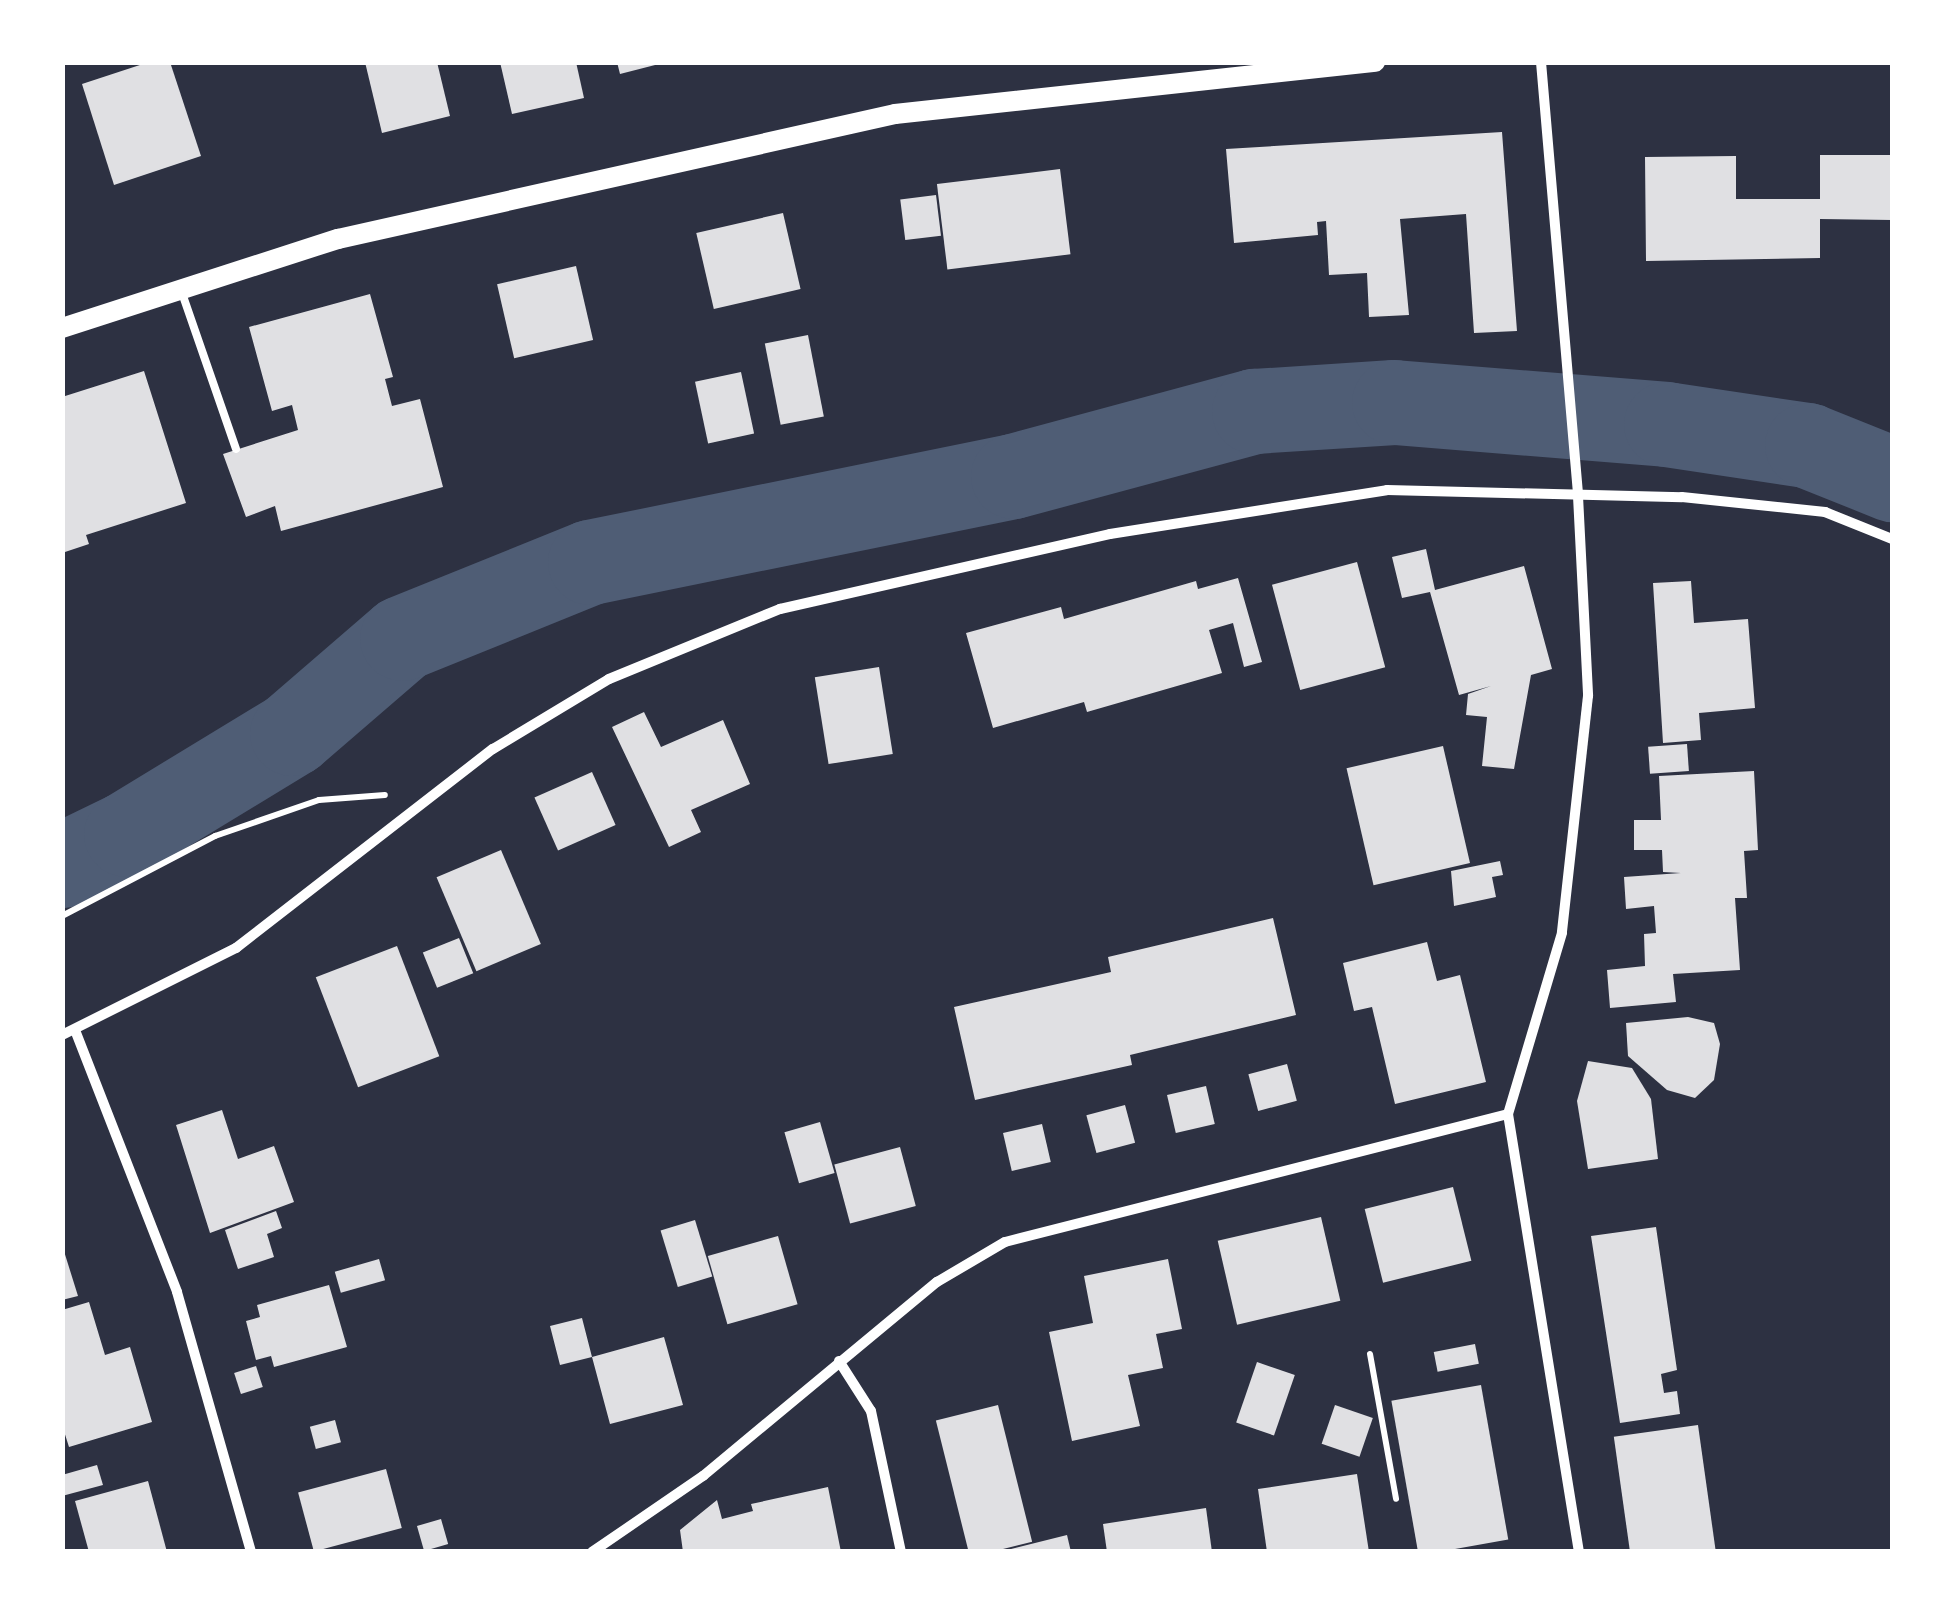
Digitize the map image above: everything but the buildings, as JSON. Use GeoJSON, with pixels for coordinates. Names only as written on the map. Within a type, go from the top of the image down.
{"type":"FeatureCollection","features":[{"type":"Feature","properties":{"kind":"main road"},"geometry":{"type":"LineString","coordinates":[[62,328],[338,239],[894,114],[1375,62]]}},
{"type":"Feature","properties":{"kind":"street"},"geometry":{"type":"LineString","coordinates":[[1541,62],[1578,496],[1588,696],[1582,780],[1562,933],[1508,1114],[1579,1552]]}},
{"type":"Feature","properties":{"kind":"street"},"geometry":{"type":"LineString","coordinates":[[62,1035],[236,948],[493,749],[608,679],[780,609],[1110,534],[1387,490],[1682,497],[1825,512],[1892,539]]}},
{"type":"Feature","properties":{"kind":"street"},"geometry":{"type":"LineString","coordinates":[[75,1030],[177,1292],[251,1552]]}},
{"type":"Feature","properties":{"kind":"street"},"geometry":{"type":"LineString","coordinates":[[592,1552],[654,1515],[956,1268],[1030,1232],[1508,1114]]}},
{"type":"Feature","properties":{"kind":"street"},"geometry":{"type":"LineString","coordinates":[[838,1361],[871,1411],[902,1552]]}},
{"type":"Feature","properties":{"kind":"lane"},"geometry":{"type":"LineString","coordinates":[[180,289],[236,449]]}},
{"type":"Feature","properties":{"kind":"path"},"geometry":{"type":"LineString","coordinates":[[62,916],[216,836],[318,800],[439,792]]}},
{"type":"Feature","properties":{"kind":"path"},"geometry":{"type":"LineString","coordinates":[[1370,1354],[1396,1499]]}},
{"type":"Feature","properties":{"kind":"waterway"},"geometry":{"type":"LineString","coordinates":[[62,865],[126,834],[292,733],[402,638],[590,562],[1013,476],[1254,411],[1394,402],[1666,424],[1807,445],[1892,479]]}}]}
